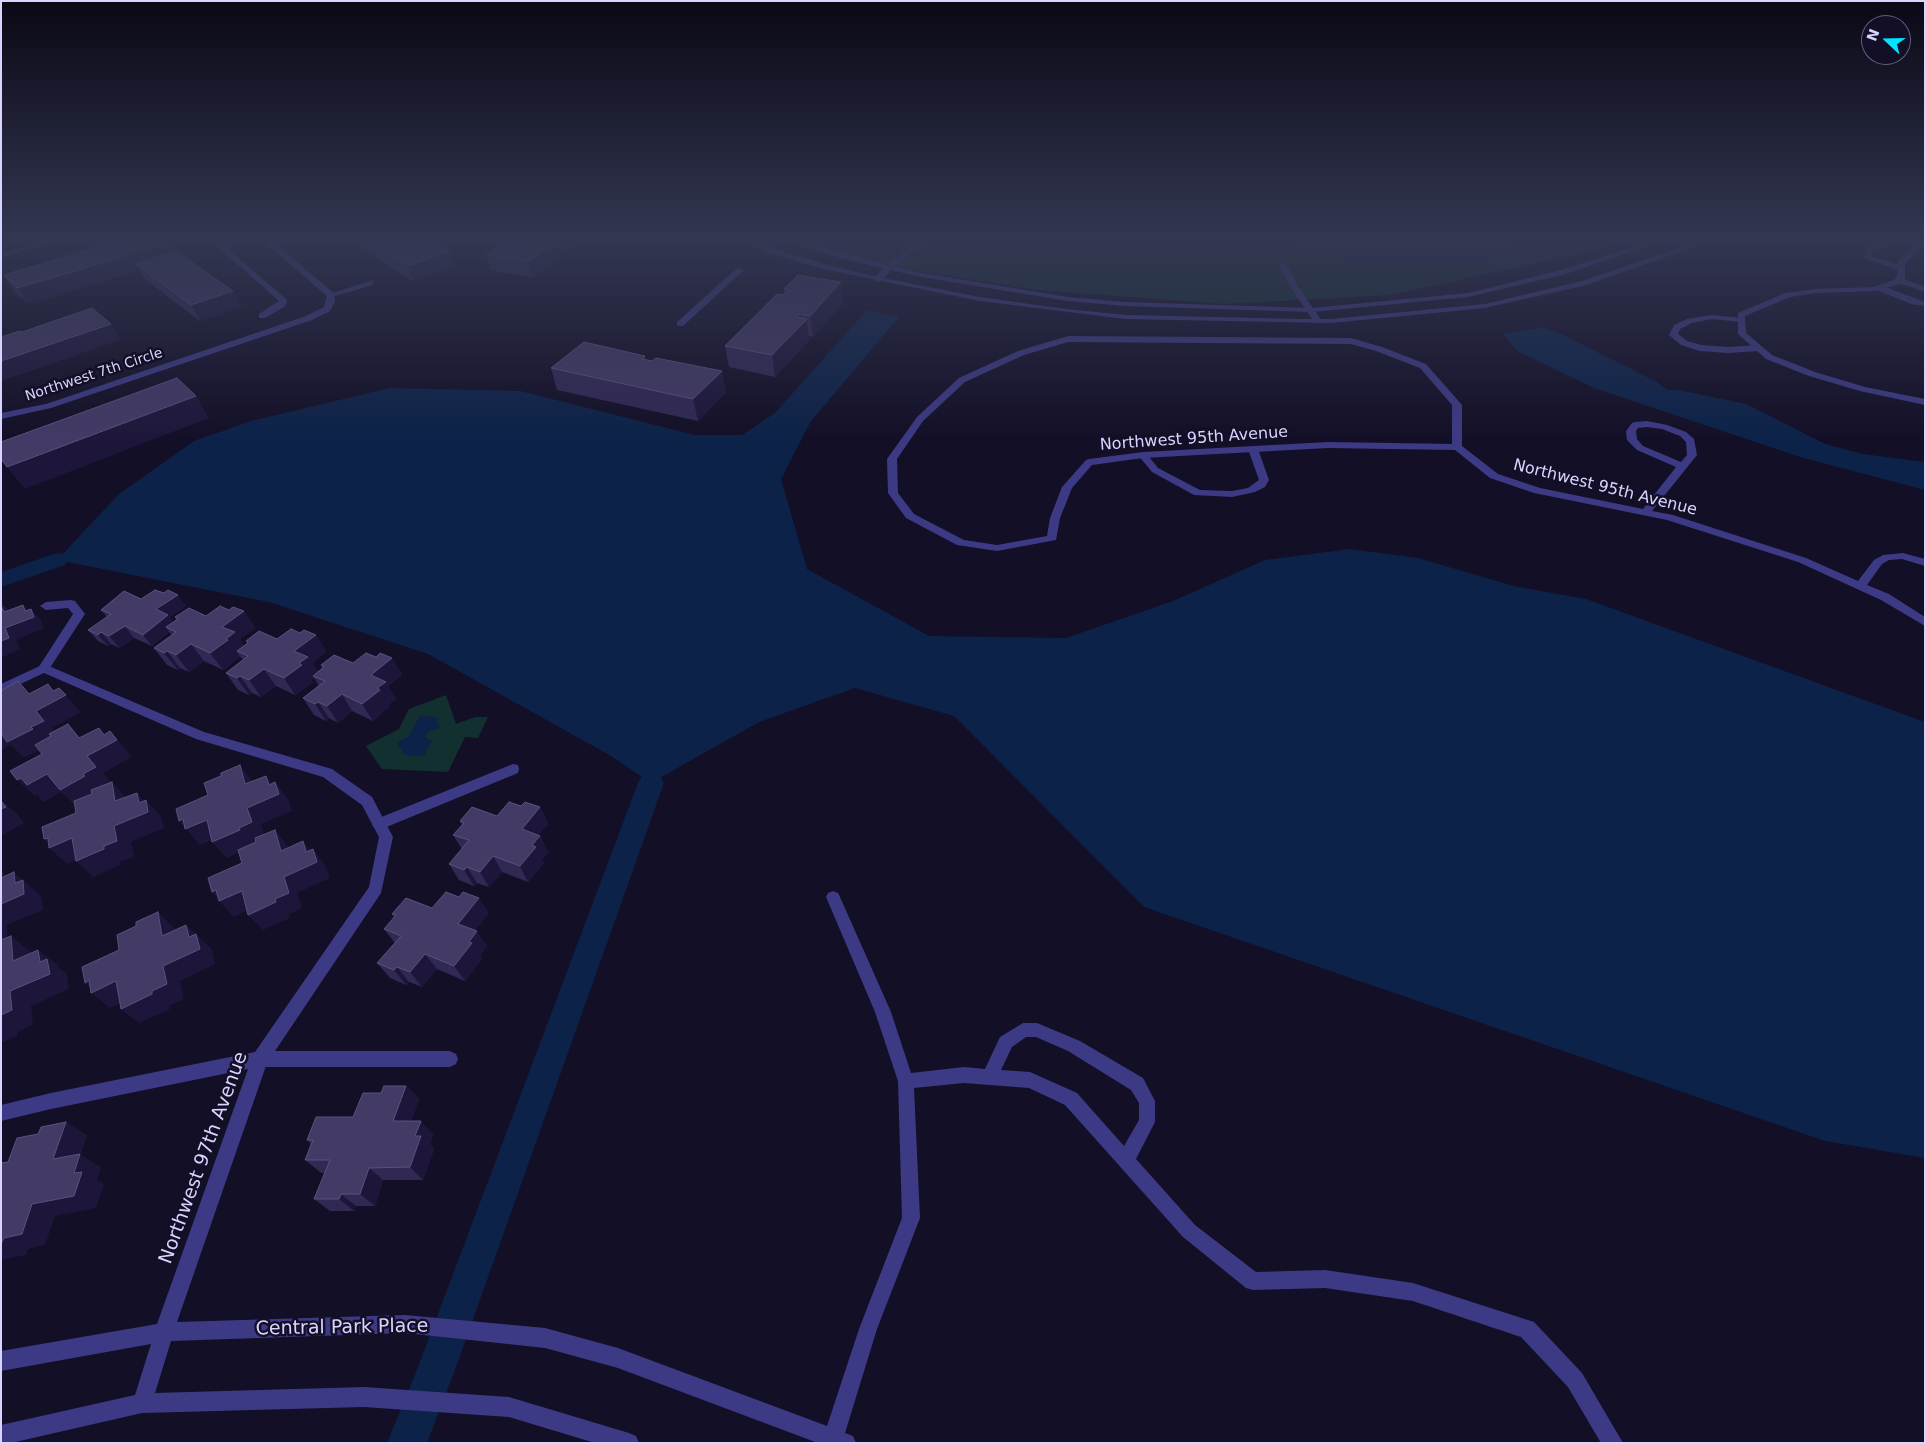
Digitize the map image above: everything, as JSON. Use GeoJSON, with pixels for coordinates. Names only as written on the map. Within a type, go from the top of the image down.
{"type":"FeatureCollection","features":[{"type":"Feature","properties":{"kind":"street"},"geometry":{"type":"LineString","coordinates":[[262,316],[275,308]]}},
{"type":"Feature","properties":{"kind":"street","name":"Northwest 7th Circle"},"geometry":{"type":"LineString","coordinates":[[1,416],[48,406],[310,318],[327,308]]}},
{"type":"Feature","properties":{"kind":"street"},"geometry":{"type":"LineString","coordinates":[[680,324],[697,308]]}},
{"type":"Feature","properties":{"kind":"street"},"geometry":{"type":"LineString","coordinates":[[1042,308],[1136,317],[1318,321],[1458,308]]}},
{"type":"Feature","properties":{"kind":"street"},"geometry":{"type":"LineString","coordinates":[[1262,308],[1312,310],[1328,308]]}},
{"type":"Feature","properties":{"kind":"street"},"geometry":{"type":"LineString","coordinates":[[1757,308],[1741,315],[1742,334],[1769,357],[1812,374],[1863,389],[1925,402]]}},
{"type":"Feature","properties":{"kind":"street"},"geometry":{"type":"LineString","coordinates":[[1312,310],[1318,321]]}},
{"type":"Feature","properties":{"kind":"street"},"geometry":{"type":"LineString","coordinates":[[1741,320],[1712,318],[1690,321],[1677,327],[1673,334],[1684,343],[1700,348],[1728,350],[1759,348]]}},
{"type":"Feature","properties":{"kind":"street","name":"Northwest 95th Avenue"},"geometry":{"type":"LineString","coordinates":[[1457,447],[1457,405],[1423,366],[1379,349],[1351,342],[1068,340],[1021,353],[962,380],[920,418],[892,459],[892,493],[910,516],[961,543],[997,548],[1052,538],[1055,518],[1067,487],[1089,462],[1143,455],[1328,445],[1457,447],[1494,476],[1538,491],[1669,516],[1802,560],[1885,597],[1925,622]]}},
{"type":"Feature","properties":{"kind":"street"},"geometry":{"type":"LineString","coordinates":[[1646,512],[1692,455],[1691,441],[1682,434],[1664,427],[1635,424],[1631,431],[1632,440],[1640,448],[1682,466]]}},
{"type":"Feature","properties":{"kind":"street"},"geometry":{"type":"LineString","coordinates":[[1143,455],[1155,470],[1198,492],[1232,494],[1251,490],[1261,485],[1264,480],[1253,449]]}},
{"type":"Feature","properties":{"kind":"street"},"geometry":{"type":"LineString","coordinates":[[1860,586],[1878,562],[1887,557],[1903,556],[1925,563]]}},
{"type":"Feature","properties":{"kind":"street"},"geometry":{"type":"LineString","coordinates":[[1,689],[44,668],[78,614],[71,604],[46,606]]}},
{"type":"Feature","properties":{"kind":"street","name":"Northwest 97th Avenue"},"geometry":{"type":"LineString","coordinates":[[44,668],[200,736],[327,773],[367,801],[386,837],[376,889],[260,1060],[164,1332],[142,1403]]}},
{"type":"Feature","properties":{"kind":"street"},"geometry":{"type":"LineString","coordinates":[[379,824],[513,770]]}},
{"type":"Feature","properties":{"kind":"street"},"geometry":{"type":"LineString","coordinates":[[833,898],[883,1012],[906,1081],[911,1218],[868,1329],[837,1441]]}},
{"type":"Feature","properties":{"kind":"street"},"geometry":{"type":"LineString","coordinates":[[989,1077],[1006,1042],[1023,1030],[1038,1030],[1074,1046],[1106,1065],[1137,1084],[1147,1101],[1147,1122],[1126,1159]]}},
{"type":"Feature","properties":{"kind":"street"},"geometry":{"type":"LineString","coordinates":[[1,1113],[51,1101],[260,1060],[450,1059]]}},
{"type":"Feature","properties":{"kind":"street"},"geometry":{"type":"LineString","coordinates":[[906,1081],[964,1075],[1030,1080],[1072,1099],[1189,1231],[1252,1281],[1325,1279],[1413,1292],[1527,1330],[1575,1380],[1613,1443]]}},
{"type":"Feature","properties":{"kind":"street","name":"Central Park Place"},"geometry":{"type":"LineString","coordinates":[[1,1361],[164,1332],[405,1324],[545,1338],[618,1358],[837,1441]]}},
{"type":"Feature","properties":{"kind":"street"},"geometry":{"type":"LineString","coordinates":[[1,1435],[142,1403],[364,1397],[509,1407],[629,1443]]}},
{"type":"Feature","properties":{"kind":"green space"},"geometry":{"type":"Polygon","coordinates":[[[446,695],[456,724],[475,717],[488,717],[478,738],[465,737],[448,772],[382,769],[366,746],[399,729],[409,709],[446,695]]]}},
{"type":"Feature","properties":{"kind":"water"},"geometry":{"type":"Polygon","coordinates":[[[867,310],[899,317],[811,421],[781,479],[807,569],[929,636],[1066,638],[1173,601],[1265,560],[1350,549],[1418,558],[1514,586],[1586,599],[1925,722],[1925,1158],[1825,1141],[1144,907],[954,716],[855,688],[759,722],[651,783],[611,756],[428,654],[269,602],[57,560],[119,494],[194,441],[251,421],[390,388],[520,391],[695,435],[742,435],[775,413],[867,310]]]}},
{"type":"Feature","properties":{"kind":"water"},"geometry":{"type":"Polygon","coordinates":[[[1541,327],[1561,334],[1657,382],[1667,390],[1679,390],[1746,404],[1825,444],[1863,454],[1925,462],[1925,490],[1800,457],[1594,388],[1517,351],[1503,334],[1541,327]]]}},
{"type":"Feature","properties":{"kind":"water"},"geometry":{"type":"Polygon","coordinates":[[[420,716],[436,717],[440,728],[428,732],[425,737],[432,741],[424,756],[405,755],[397,743],[408,737],[420,716]]]}},
{"type":"Feature","properties":{"kind":"building"},"geometry":{"type":"Polygon","coordinates":[[[91,308],[111,324],[1,361],[1,337],[22,332],[91,308]]]}},
{"type":"Feature","properties":{"kind":"building"},"geometry":{"type":"Polygon","coordinates":[[[763,308],[817,308],[810,316],[800,314],[797,317],[807,319],[772,355],[725,346],[763,308]]]}},
{"type":"Feature","properties":{"kind":"building"},"geometry":{"type":"Polygon","coordinates":[[[584,342],[645,356],[642,359],[652,361],[656,358],[722,371],[693,399],[551,368],[584,342]]]}},
{"type":"Feature","properties":{"kind":"building"},"geometry":{"type":"Polygon","coordinates":[[[177,378],[196,396],[7,467],[1,459],[1,442],[177,378]]]}},
{"type":"Feature","properties":{"kind":"building"},"geometry":{"type":"Polygon","coordinates":[[[155,590],[164,593],[168,590],[178,595],[156,609],[168,615],[143,635],[125,626],[109,636],[101,632],[98,635],[88,630],[111,614],[101,610],[124,591],[141,599],[155,590]]]}},
{"type":"Feature","properties":{"kind":"building"},"geometry":{"type":"Polygon","coordinates":[[[1,605],[4,612],[23,605],[25,611],[31,609],[34,617],[5,628],[9,638],[1,641],[1,605]]]}},
{"type":"Feature","properties":{"kind":"building"},"geometry":{"type":"Polygon","coordinates":[[[220,606],[229,610],[233,607],[244,611],[222,627],[235,632],[226,639],[228,640],[210,653],[191,644],[176,655],[167,651],[164,653],[154,648],[176,632],[166,627],[178,619],[175,617],[189,608],[206,616],[220,606]]]}},
{"type":"Feature","properties":{"kind":"building"},"geometry":{"type":"Polygon","coordinates":[[[291,629],[300,633],[304,630],[316,635],[294,651],[308,657],[299,663],[302,665],[284,678],[264,669],[249,680],[240,676],[237,678],[226,673],[248,656],[237,651],[259,631],[277,639],[291,629]]]}},
{"type":"Feature","properties":{"kind":"building"},"geometry":{"type":"Polygon","coordinates":[[[366,653],[376,657],[380,653],[392,658],[371,675],[386,682],[377,688],[380,690],[362,704],[342,694],[327,706],[318,702],[315,704],[303,698],[325,681],[313,676],[324,667],[321,665],[334,655],[353,663],[366,653]]]}},
{"type":"Feature","properties":{"kind":"building"},"geometry":{"type":"Polygon","coordinates":[[[18,681],[29,694],[48,684],[53,691],[59,688],[66,695],[36,711],[44,721],[31,727],[33,729],[7,742],[1,733],[1,691],[18,681]]]}},
{"type":"Feature","properties":{"kind":"building"},"geometry":{"type":"Polygon","coordinates":[[[68,724],[79,738],[99,728],[104,735],[110,731],[117,740],[87,756],[96,767],[83,774],[85,776],[60,790],[47,774],[27,785],[21,778],[17,780],[10,771],[42,754],[35,745],[51,736],[49,734],[68,724]]]}},
{"type":"Feature","properties":{"kind":"building"},"geometry":{"type":"Polygon","coordinates":[[[240,765],[245,784],[266,776],[269,785],[275,782],[279,794],[247,808],[252,822],[239,828],[240,830],[212,842],[207,820],[185,829],[183,819],[179,821],[176,809],[208,795],[204,783],[240,765]]]}},
{"type":"Feature","properties":{"kind":"building"},"geometry":{"type":"Polygon","coordinates":[[[112,782],[115,801],[137,793],[139,803],[146,800],[148,812],[114,826],[117,841],[76,861],[72,838],[49,848],[48,838],[44,839],[42,827],[76,813],[74,801],[92,794],[91,790],[112,782]]]}},
{"type":"Feature","properties":{"kind":"building"},"geometry":{"type":"Polygon","coordinates":[[[1,801],[6,807],[1,809],[1,801]]]}},
{"type":"Feature","properties":{"kind":"building"},"geometry":{"type":"Polygon","coordinates":[[[509,802],[521,806],[525,802],[540,807],[522,829],[540,836],[532,845],[536,847],[520,866],[493,856],[480,872],[467,867],[464,870],[449,864],[469,840],[453,835],[464,823],[460,821],[472,807],[497,816],[509,802]]]}},
{"type":"Feature","properties":{"kind":"building"},"geometry":{"type":"Polygon","coordinates":[[[275,830],[281,851],[303,841],[306,852],[313,849],[317,862],[284,877],[289,893],[275,899],[276,902],[248,915],[242,891],[219,901],[216,890],[212,892],[208,878],[242,863],[238,850],[256,842],[255,838],[275,830]]]}},
{"type":"Feature","properties":{"kind":"building"},"geometry":{"type":"Polygon","coordinates":[[[14,872],[15,883],[23,880],[24,894],[1,904],[1,878],[14,872]]]}},
{"type":"Feature","properties":{"kind":"building"},"geometry":{"type":"Polygon","coordinates":[[[446,892],[459,897],[463,892],[479,898],[458,924],[477,931],[469,942],[472,943],[454,966],[425,954],[410,972],[397,967],[394,970],[377,963],[401,936],[384,929],[396,915],[392,914],[406,898],[432,908],[446,892]]]}},
{"type":"Feature","properties":{"kind":"building"},"geometry":{"type":"Polygon","coordinates":[[[158,912],[162,936],[186,925],[189,937],[196,934],[200,949],[163,966],[167,984],[152,991],[152,994],[121,1009],[116,981],[91,993],[89,980],[85,983],[82,967],[119,950],[117,935],[136,926],[136,922],[158,912]]]}},
{"type":"Feature","properties":{"kind":"building"},"geometry":{"type":"Polygon","coordinates":[[[11,936],[13,961],[38,950],[40,962],[47,959],[50,974],[10,991],[12,1010],[1,1015],[1,940],[11,936]]]}},
{"type":"Feature","properties":{"kind":"building"},"geometry":{"type":"Polygon","coordinates":[[[384,1086],[406,1086],[393,1121],[421,1121],[415,1136],[421,1136],[410,1167],[369,1168],[360,1194],[341,1194],[339,1199],[314,1199],[330,1160],[305,1160],[313,1140],[307,1140],[316,1117],[353,1117],[363,1093],[381,1093],[384,1086]]]}},
{"type":"Feature","properties":{"kind":"building"},"geometry":{"type":"Polygon","coordinates":[[[66,1122],[53,1159],[80,1154],[74,1173],[82,1172],[74,1196],[32,1204],[22,1234],[4,1238],[1,1244],[1,1163],[8,1162],[17,1138],[38,1134],[41,1127],[66,1122]]]}},
{"type":"Feature","properties":{"kind":"waterway"},"geometry":{"type":"LineString","coordinates":[[1,580],[57,560]]}},
{"type":"Feature","properties":{"kind":"waterway"},"geometry":{"type":"LineString","coordinates":[[407,1443],[437,1367],[651,783]]}}]}
